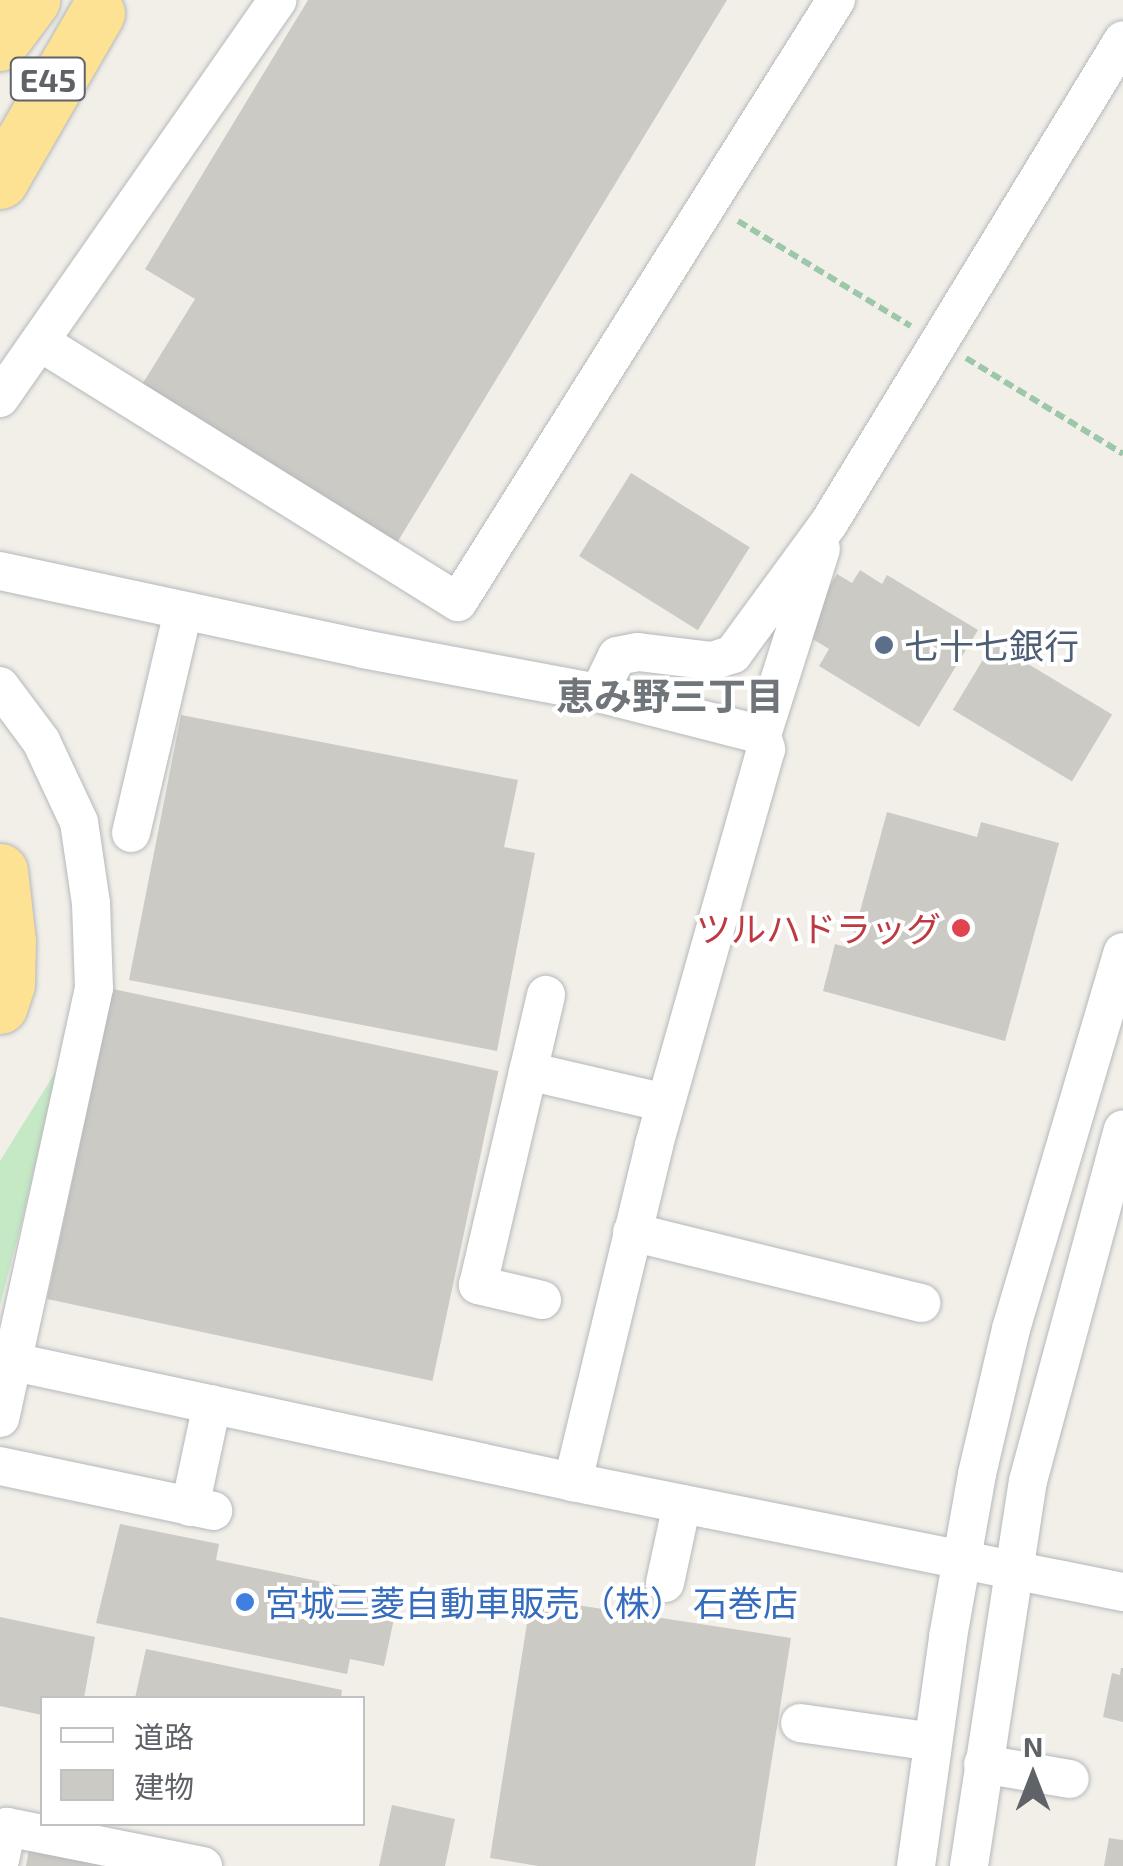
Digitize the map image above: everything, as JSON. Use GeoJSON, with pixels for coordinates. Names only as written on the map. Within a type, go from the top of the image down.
{"type":"FeatureCollection","features":[{"type":"Feature","properties":{"kind":"highway","name":"E45"},"geometry":{"type":"LineString","coordinates":[[0,43],[32,0]]}},
{"type":"Feature","properties":{"kind":"highway","name":"E45"},"geometry":{"type":"LineString","coordinates":[[0,145],[101,6]]}},
{"type":"Feature","properties":{"kind":"highway"},"geometry":{"type":"LineString","coordinates":[[0,181],[101,6]]}},
{"type":"Feature","properties":{"kind":"highway"},"geometry":{"type":"LineString","coordinates":[[0,872],[8,941],[6,984],[0,1006]]}},
{"type":"Feature","properties":{"kind":"street"},"geometry":{"type":"LineString","coordinates":[[0,398],[278,0]]}},
{"type":"Feature","properties":{"kind":"street"},"geometry":{"type":"LineString","coordinates":[[40,342],[458,602],[836,0]]}},
{"type":"Feature","properties":{"kind":"street"},"geometry":{"type":"LineString","coordinates":[[600,693],[617,656],[638,652],[712,661],[733,654],[830,523],[1123,40]]}},
{"type":"Feature","properties":{"kind":"street"},"geometry":{"type":"LineString","coordinates":[[574,1482],[665,1103],[766,749],[762,735],[830,523]]}},
{"type":"Feature","properties":{"kind":"street"},"geometry":{"type":"LineString","coordinates":[[0,571],[600,693],[762,735]]}},
{"type":"Feature","properties":{"kind":"street"},"geometry":{"type":"LineString","coordinates":[[131,833],[183,610]]}},
{"type":"Feature","properties":{"kind":"street"},"geometry":{"type":"LineString","coordinates":[[0,686],[41,740],[79,822],[92,902],[94,988],[7,1360],[0,1418]]}},
{"type":"Feature","properties":{"kind":"street"},"geometry":{"type":"LineString","coordinates":[[916,1866],[961,1558],[1011,1328],[1123,952]]}},
{"type":"Feature","properties":{"kind":"street"},"geometry":{"type":"LineString","coordinates":[[542,1300],[478,1285],[546,995]]}},
{"type":"Feature","properties":{"kind":"street"},"geometry":{"type":"LineString","coordinates":[[528,1072],[665,1103]]}},
{"type":"Feature","properties":{"kind":"street"},"geometry":{"type":"LineString","coordinates":[[969,1866],[1028,1480],[1123,1130]]}},
{"type":"Feature","properties":{"kind":"street"},"geometry":{"type":"LineString","coordinates":[[632,1232],[921,1303]]}},
{"type":"Feature","properties":{"kind":"street"},"geometry":{"type":"LineString","coordinates":[[7,1360],[574,1482],[1123,1592]]}},
{"type":"Feature","properties":{"kind":"street"},"geometry":{"type":"LineString","coordinates":[[0,1466],[202,1509],[212,1404]]}},
{"type":"Feature","properties":{"kind":"street"},"geometry":{"type":"LineString","coordinates":[[665,1583],[682,1504]]}},
{"type":"Feature","properties":{"kind":"street"},"geometry":{"type":"LineString","coordinates":[[800,1722],[933,1742]]}},
{"type":"Feature","properties":{"kind":"street"},"geometry":{"type":"LineString","coordinates":[[983,1764],[1070,1779]]}},
{"type":"Feature","properties":{"kind":"street"},"geometry":{"type":"LineString","coordinates":[[0,1860],[7,1826],[203,1866]]}},
{"type":"Feature","properties":{"kind":"path"},"geometry":{"type":"LineString","coordinates":[[736,220],[915,328],[905,344]]}},
{"type":"Feature","properties":{"kind":"path"},"geometry":{"type":"LineString","coordinates":[[960,355],[1123,454]]}},
{"type":"Feature","properties":{"kind":"green space"},"geometry":{"type":"Polygon","coordinates":[[[58,1068],[22,1221],[0,1305],[0,1161],[58,1068]]]}},
{"type":"Feature","properties":{"kind":"building"},"geometry":{"type":"Polygon","coordinates":[[[308,0],[727,0],[395,546],[138,391],[195,299],[145,269],[308,0]]]}},
{"type":"Feature","properties":{"kind":"building"},"geometry":{"type":"Polygon","coordinates":[[[631,473],[750,547],[698,630],[579,556],[631,473]]]}},
{"type":"Feature","properties":{"kind":"building"},"geometry":{"type":"Polygon","coordinates":[[[860,570],[882,584],[887,575],[978,630],[919,727],[819,666],[829,649],[801,632],[837,574],[852,583],[860,570]]]}},
{"type":"Feature","properties":{"kind":"building"},"geometry":{"type":"Polygon","coordinates":[[[993,643],[1112,715],[1072,781],[953,710],[993,643]]]}},
{"type":"Feature","properties":{"kind":"building"},"geometry":{"type":"Polygon","coordinates":[[[181,715],[518,780],[504,847],[535,853],[497,1051],[129,980],[181,715]]]}},
{"type":"Feature","properties":{"kind":"building"},"geometry":{"type":"Polygon","coordinates":[[[887,812],[977,837],[981,822],[1059,843],[1005,1041],[823,991],[835,944],[850,948],[887,812]]]}},
{"type":"Feature","properties":{"kind":"building"},"geometry":{"type":"Polygon","coordinates":[[[113,989],[498,1071],[432,1381],[47,1299],[113,989]]]}},
{"type":"Feature","properties":{"kind":"building","name":"宮城三菱自動車販売（株） 石巻店"},"geometry":{"type":"Polygon","coordinates":[[[120,1524],[219,1544],[216,1560],[390,1596],[388,1608],[396,1609],[384,1666],[350,1659],[347,1674],[96,1623],[120,1524]]]}},
{"type":"Feature","properties":{"kind":"building"},"geometry":{"type":"Polygon","coordinates":[[[531,1598],[791,1638],[755,1866],[538,1866],[490,1858],[531,1598]]]}},
{"type":"Feature","properties":{"kind":"building"},"geometry":{"type":"Polygon","coordinates":[[[0,1617],[95,1637],[84,1696],[40,1696],[40,1715],[0,1706],[0,1617]]]}},
{"type":"Feature","properties":{"kind":"building"},"geometry":{"type":"Polygon","coordinates":[[[146,1649],[342,1690],[341,1696],[135,1696],[146,1649]]]}},
{"type":"Feature","properties":{"kind":"building"},"geometry":{"type":"Polygon","coordinates":[[[1121,1668],[1123,1722],[1103,1717],[1112,1673],[1120,1675],[1121,1668]]]}},
{"type":"Feature","properties":{"kind":"building"},"geometry":{"type":"Polygon","coordinates":[[[392,1805],[455,1819],[445,1866],[379,1866],[392,1805]]]}},
{"type":"Feature","properties":{"kind":"building"},"geometry":{"type":"Polygon","coordinates":[[[1109,1838],[1123,1840],[1123,1866],[1104,1866],[1109,1838]]]}},
{"type":"Feature","properties":{"kind":"building"},"geometry":{"type":"Polygon","coordinates":[[[29,1850],[101,1864],[101,1866],[26,1866],[29,1850]]]}},
{"type":"Feature","properties":{"kind":"place","name":"七十七銀行"},"geometry":{"type":"Point","coordinates":[884,645]}},
{"type":"Feature","properties":{"kind":"place","name":"ツルハドラッグ"},"geometry":{"type":"Point","coordinates":[961,928]}},
{"type":"Feature","properties":{"kind":"place","name":"宮城三菱自動車販売（株） 石巻店"},"geometry":{"type":"Point","coordinates":[245,1602]}},
{"type":"Feature","properties":{"kind":"district","name":"恵み野三丁目"},"geometry":{"type":"Point","coordinates":[670,696]}}]}
